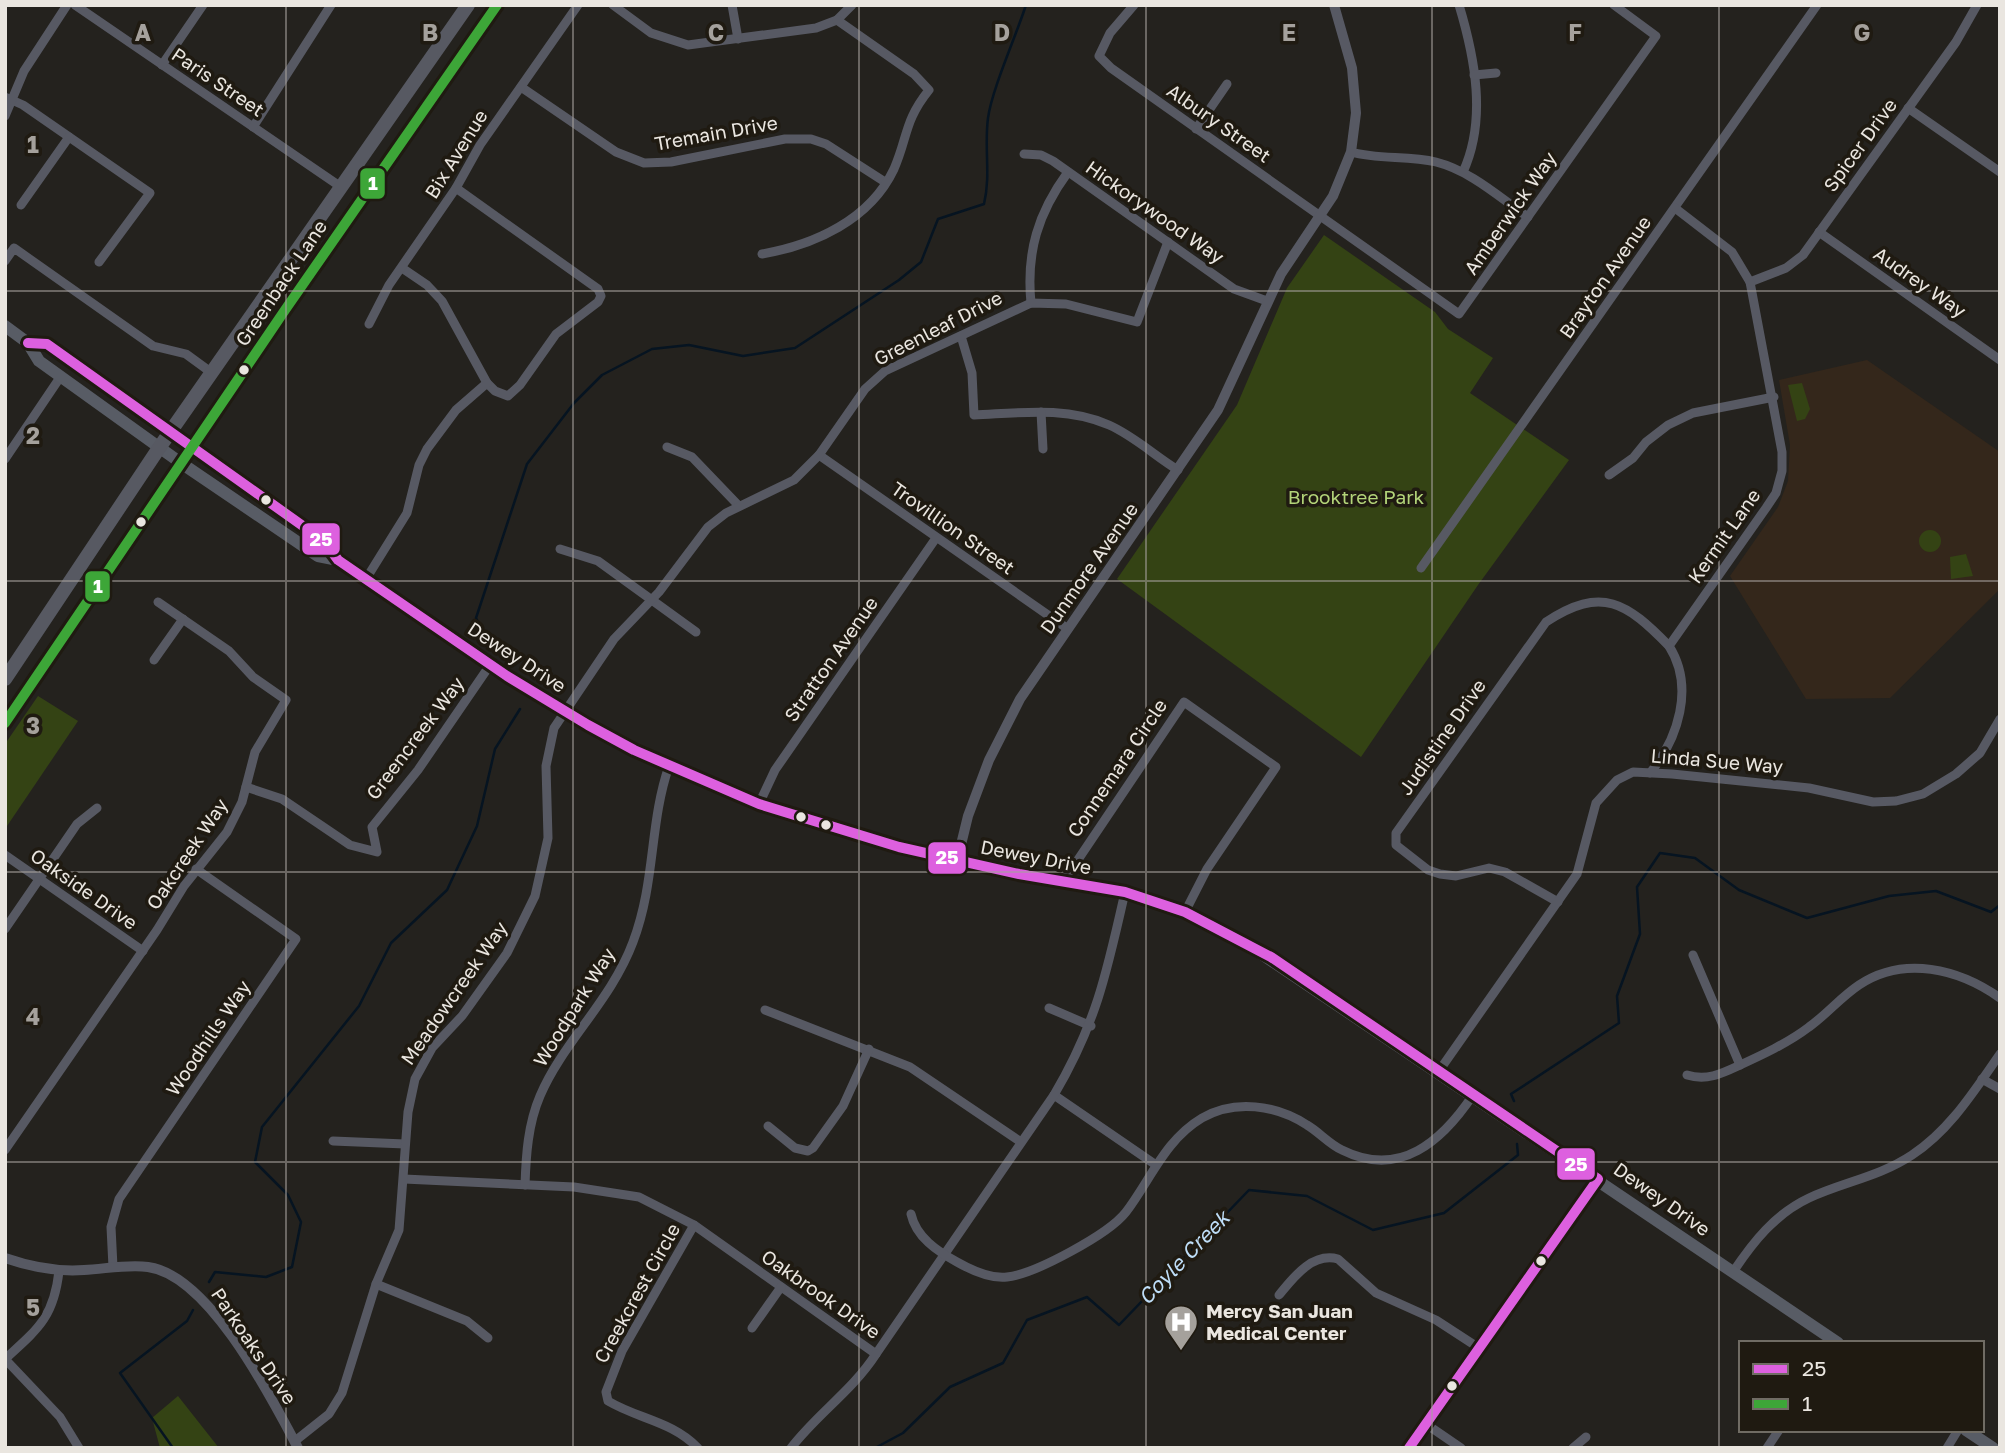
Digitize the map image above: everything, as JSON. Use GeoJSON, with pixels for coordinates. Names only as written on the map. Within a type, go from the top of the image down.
{"type":"FeatureCollection","features":[{"type":"Feature","properties":{"kind":"main road","name":"Greenback Lane"},"geometry":{"type":"LineString","coordinates":[[5,679],[159,448],[468,5]]}},
{"type":"Feature","properties":{"kind":"main road","name":"Greenback Lane"},"geometry":{"type":"LineString","coordinates":[[5,723],[496,5]]}},
{"type":"Feature","properties":{"kind":"main road"},"geometry":{"type":"LineString","coordinates":[[341,187],[347,221]]}},
{"type":"Feature","properties":{"kind":"main road"},"geometry":{"type":"LineString","coordinates":[[5,326],[28,343],[39,360],[159,448],[318,556],[338,560]]}},
{"type":"Feature","properties":{"kind":"main road","name":"Dewey Drive"},"geometry":{"type":"LineString","coordinates":[[28,343],[47,344],[324,541],[338,560],[490,665],[634,750],[759,804],[877,841],[957,861],[1125,892],[1185,912],[1270,957],[1835,1341]]}},
{"type":"Feature","properties":{"kind":"main road"},"geometry":{"type":"LineString","coordinates":[[1969,1432],[1993,1448]]}},
{"type":"Feature","properties":{"kind":"street"},"geometry":{"type":"LineString","coordinates":[[5,117],[9,98],[67,5]]}},
{"type":"Feature","properties":{"kind":"street","name":"Paris Street"},"geometry":{"type":"LineString","coordinates":[[75,5],[341,187]]}},
{"type":"Feature","properties":{"kind":"street"},"geometry":{"type":"LineString","coordinates":[[162,65],[203,5]]}},
{"type":"Feature","properties":{"kind":"street"},"geometry":{"type":"LineString","coordinates":[[253,127],[331,5]]}},
{"type":"Feature","properties":{"kind":"street","name":"Bix Avenue"},"geometry":{"type":"LineString","coordinates":[[369,324],[401,268],[456,188],[480,145],[578,5]]}},
{"type":"Feature","properties":{"kind":"street"},"geometry":{"type":"LineString","coordinates":[[613,5],[651,33],[679,44],[816,28],[837,20],[852,5]]}},
{"type":"Feature","properties":{"kind":"street"},"geometry":{"type":"LineString","coordinates":[[733,5],[738,39]]}},
{"type":"Feature","properties":{"kind":"street","name":"Albury Street"},"geometry":{"type":"LineString","coordinates":[[1134,5],[1110,33],[1099,56],[1111,68],[1320,218]]}},
{"type":"Feature","properties":{"kind":"street","name":"Dunmore Avenue"},"geometry":{"type":"LineString","coordinates":[[957,861],[976,792],[1003,729],[1226,397],[1266,301],[1333,196],[1350,152],[1355,125],[1354,81],[1334,5]]}},
{"type":"Feature","properties":{"kind":"street"},"geometry":{"type":"LineString","coordinates":[[1459,5],[1474,75],[1476,137],[1463,172]]}},
{"type":"Feature","properties":{"kind":"street","name":"Amberwick Way"},"geometry":{"type":"LineString","coordinates":[[1320,218],[1459,314],[1656,36],[1614,5]]}},
{"type":"Feature","properties":{"kind":"street","name":"Spicer Drive"},"geometry":{"type":"LineString","coordinates":[[1750,282],[1786,268],[1803,255],[1956,42],[1977,5]]}},
{"type":"Feature","properties":{"kind":"street","name":"Brayton Avenue"},"geometry":{"type":"LineString","coordinates":[[1421,568],[1675,208],[1812,7]]}},
{"type":"Feature","properties":{"kind":"street"},"geometry":{"type":"LineString","coordinates":[[762,254],[779,251],[837,228],[860,212],[894,169],[909,119],[929,90],[914,74],[837,20]]}},
{"type":"Feature","properties":{"kind":"street"},"geometry":{"type":"LineString","coordinates":[[1474,75],[1496,73]]}},
{"type":"Feature","properties":{"kind":"street"},"geometry":{"type":"LineString","coordinates":[[1196,129],[1227,84]]}},
{"type":"Feature","properties":{"kind":"street","name":"Tremain Drive"},"geometry":{"type":"LineString","coordinates":[[520,87],[616,152],[644,163],[671,162],[785,139],[811,139],[826,144],[885,182]]}},
{"type":"Feature","properties":{"kind":"street"},"geometry":{"type":"LineString","coordinates":[[9,98],[150,193],[99,262]]}},
{"type":"Feature","properties":{"kind":"street"},"geometry":{"type":"LineString","coordinates":[[1909,108],[2000,172]]}},
{"type":"Feature","properties":{"kind":"street"},"geometry":{"type":"LineString","coordinates":[[21,205],[69,137]]}},
{"type":"Feature","properties":{"kind":"street"},"geometry":{"type":"LineString","coordinates":[[1350,152],[1379,158],[1433,161],[1463,172],[1528,217]]}},
{"type":"Feature","properties":{"kind":"street","name":"Hickorywood Way"},"geometry":{"type":"LineString","coordinates":[[1024,154],[1047,158],[1234,289],[1266,301]]}},
{"type":"Feature","properties":{"kind":"street"},"geometry":{"type":"LineString","coordinates":[[1031,303],[1027,274],[1035,230],[1047,202],[1068,172]]}},
{"type":"Feature","properties":{"kind":"street"},"geometry":{"type":"LineString","coordinates":[[401,268],[427,285],[442,301],[487,383],[508,396],[520,386],[556,334],[593,307],[601,296],[598,289],[587,280],[456,188]]}},
{"type":"Feature","properties":{"kind":"street","name":"Kermit Lane"},"geometry":{"type":"LineString","coordinates":[[1669,646],[1776,493],[1782,462],[1774,397],[1750,282],[1732,252],[1675,208]]}},
{"type":"Feature","properties":{"kind":"street","name":"Audrey Way"},"geometry":{"type":"LineString","coordinates":[[1819,232],[2000,360]]}},
{"type":"Feature","properties":{"kind":"street","name":"Greenleaf Drive"},"geometry":{"type":"LineString","coordinates":[[565,710],[614,639],[653,599],[708,527],[739,506],[783,487],[819,455],[865,389],[877,378],[896,364],[1031,303],[1066,304],[1138,322],[1168,242]]}},
{"type":"Feature","properties":{"kind":"street"},"geometry":{"type":"LineString","coordinates":[[5,261],[14,248],[153,345],[186,354],[212,373]]}},
{"type":"Feature","properties":{"kind":"street"},"geometry":{"type":"LineString","coordinates":[[961,336],[972,373],[974,415],[1067,413],[1110,426],[1178,470]]}},
{"type":"Feature","properties":{"kind":"street"},"geometry":{"type":"LineString","coordinates":[[5,459],[61,376]]}},
{"type":"Feature","properties":{"kind":"street"},"geometry":{"type":"LineString","coordinates":[[366,579],[407,513],[419,465],[428,449],[456,410],[487,383]]}},
{"type":"Feature","properties":{"kind":"street"},"geometry":{"type":"LineString","coordinates":[[1609,475],[1633,458],[1646,442],[1676,421],[1693,413],[1774,397]]}},
{"type":"Feature","properties":{"kind":"street"},"geometry":{"type":"LineString","coordinates":[[1041,412],[1043,449]]}},
{"type":"Feature","properties":{"kind":"street"},"geometry":{"type":"LineString","coordinates":[[667,447],[692,457],[739,506]]}},
{"type":"Feature","properties":{"kind":"street","name":"Trovillion Street"},"geometry":{"type":"LineString","coordinates":[[819,455],[1068,629]]}},
{"type":"Feature","properties":{"kind":"street","name":"Stratton Avenue"},"geometry":{"type":"LineString","coordinates":[[759,804],[775,770],[936,538]]}},
{"type":"Feature","properties":{"kind":"street"},"geometry":{"type":"LineString","coordinates":[[560,550],[598,561],[696,632]]}},
{"type":"Feature","properties":{"kind":"street","name":"Oakcreek Way"},"geometry":{"type":"LineString","coordinates":[[5,1150],[143,951],[196,869],[236,817],[255,752],[286,700],[253,677],[229,651],[158,602]]}},
{"type":"Feature","properties":{"kind":"street","name":"Judistine Drive"},"geometry":{"type":"LineString","coordinates":[[1558,902],[1505,872],[1489,868],[1456,876],[1428,870],[1396,845],[1396,833],[1524,650],[1554,617],[1571,606],[1602,602],[1621,606],[1639,615],[1669,646]]}},
{"type":"Feature","properties":{"kind":"street"},"geometry":{"type":"LineString","coordinates":[[154,660],[183,619]]}},
{"type":"Feature","properties":{"kind":"street"},"geometry":{"type":"LineString","coordinates":[[1650,773],[1673,738],[1681,708],[1679,669],[1669,646]]}},
{"type":"Feature","properties":{"kind":"street","name":"Greencreek Way"},"geometry":{"type":"LineString","coordinates":[[246,787],[282,799],[350,845],[377,852],[372,827],[418,770],[490,665]]}},
{"type":"Feature","properties":{"kind":"street","name":"Connemara Circle"},"geometry":{"type":"LineString","coordinates":[[1063,882],[1184,702],[1276,767],[1207,869],[1185,912]]}},
{"type":"Feature","properties":{"kind":"street","name":"Meadowcreek Way"},"geometry":{"type":"LineString","coordinates":[[297,1444],[336,1404],[376,1284],[399,1230],[409,1097],[423,1062],[507,953],[535,897],[548,838],[547,751],[565,710]]}},
{"type":"Feature","properties":{"kind":"street","name":"Linda Sue Way"},"geometry":{"type":"LineString","coordinates":[[1439,1071],[1558,902],[1583,858],[1595,803],[1617,780],[1633,772],[1650,773],[1810,788],[1873,802],[1896,801],[1923,794],[1956,774],[1980,753],[2000,719]]}},
{"type":"Feature","properties":{"kind":"street","name":"Woodpark Way"},"geometry":{"type":"LineString","coordinates":[[525,1185],[530,1129],[540,1096],[612,986],[641,921],[652,875],[659,796],[669,766]]}},
{"type":"Feature","properties":{"kind":"street"},"geometry":{"type":"LineString","coordinates":[[5,929],[77,824],[97,808]]}},
{"type":"Feature","properties":{"kind":"street","name":"Oakside Drive"},"geometry":{"type":"LineString","coordinates":[[5,855],[143,951]]}},
{"type":"Feature","properties":{"kind":"street","name":"Woodhills Way"},"geometry":{"type":"LineString","coordinates":[[113,1268],[111,1227],[119,1199],[296,939],[196,869]]}},
{"type":"Feature","properties":{"kind":"street","name":"Oakbrook Drive"},"geometry":{"type":"LineString","coordinates":[[404,1179],[618,1191],[658,1204],[694,1225],[876,1354],[1054,1096],[1091,1026],[1108,972],[1125,892]]}},
{"type":"Feature","properties":{"kind":"street"},"geometry":{"type":"LineString","coordinates":[[1693,955],[1740,1065]]}},
{"type":"Feature","properties":{"kind":"street"},"geometry":{"type":"LineString","coordinates":[[1687,1075],[1712,1077],[1740,1065],[1809,1027],[1860,984],[1891,971],[1918,968],[1945,970],[1980,984],[2000,998]]}},
{"type":"Feature","properties":{"kind":"street"},"geometry":{"type":"LineString","coordinates":[[1049,1008],[1091,1026]]}},
{"type":"Feature","properties":{"kind":"street"},"geometry":{"type":"LineString","coordinates":[[765,1010],[869,1049],[929,1077],[1021,1142]]}},
{"type":"Feature","properties":{"kind":"street"},"geometry":{"type":"LineString","coordinates":[[768,1126],[795,1148],[808,1152],[843,1106],[869,1049]]}},
{"type":"Feature","properties":{"kind":"street"},"geometry":{"type":"LineString","coordinates":[[1733,1272],[1761,1234],[1795,1205],[1823,1192],[1873,1177],[1926,1145],[1958,1113],[2000,1054]]}},
{"type":"Feature","properties":{"kind":"street"},"geometry":{"type":"LineString","coordinates":[[1982,1079],[2000,1089]]}},
{"type":"Feature","properties":{"kind":"street"},"geometry":{"type":"LineString","coordinates":[[911,1214],[919,1234],[970,1269],[995,1277],[1020,1274],[1105,1233],[1126,1212],[1156,1165],[1189,1127],[1217,1111],[1245,1106],[1284,1113],[1353,1155],[1394,1159],[1415,1153],[1435,1141],[1457,1119],[1474,1095]]}},
{"type":"Feature","properties":{"kind":"street"},"geometry":{"type":"LineString","coordinates":[[1054,1096],[1156,1165]]}},
{"type":"Feature","properties":{"kind":"street"},"geometry":{"type":"LineString","coordinates":[[333,1141],[405,1144]]}},
{"type":"Feature","properties":{"kind":"street"},"geometry":{"type":"LineString","coordinates":[[1409,1448],[1598,1179]]}},
{"type":"Feature","properties":{"kind":"street","name":"Creekcrest Circle"},"geometry":{"type":"LineString","coordinates":[[694,1225],[622,1351],[606,1392],[608,1401],[671,1427],[698,1448]]}},
{"type":"Feature","properties":{"kind":"street"},"geometry":{"type":"LineString","coordinates":[[1279,1295],[1307,1266],[1331,1257],[1338,1259],[1376,1293],[1436,1320],[1479,1348]]}},
{"type":"Feature","properties":{"kind":"street","name":"Parkoaks Drive"},"geometry":{"type":"LineString","coordinates":[[5,1258],[59,1271],[149,1267],[164,1271],[197,1292],[246,1360],[297,1444]]}},
{"type":"Feature","properties":{"kind":"street"},"geometry":{"type":"LineString","coordinates":[[59,1271],[53,1305],[47,1318],[5,1359],[69,1429],[79,1448]]}},
{"type":"Feature","properties":{"kind":"street"},"geometry":{"type":"LineString","coordinates":[[376,1284],[467,1321],[488,1338]]}},
{"type":"Feature","properties":{"kind":"street"},"geometry":{"type":"LineString","coordinates":[[752,1328],[781,1287]]}},
{"type":"Feature","properties":{"kind":"street"},"geometry":{"type":"LineString","coordinates":[[791,1448],[815,1420],[855,1384],[876,1354]]}},
{"type":"Feature","properties":{"kind":"street"},"geometry":{"type":"LineString","coordinates":[[1426,1424],[1461,1448]]}},
{"type":"Feature","properties":{"kind":"street"},"geometry":{"type":"LineString","coordinates":[[1767,1448],[1778,1432]]}},
{"type":"Feature","properties":{"kind":"street"},"geometry":{"type":"LineString","coordinates":[[1947,1448],[1957,1432]]}},
{"type":"Feature","properties":{"kind":"street"},"geometry":{"type":"LineString","coordinates":[[1573,1448],[1586,1437]]}},
{"type":"Feature","properties":{"kind":"shaded area"},"geometry":{"type":"Polygon","coordinates":[[[1867,360],[2000,452],[2000,589],[1890,698],[1806,699],[1730,576],[1778,507],[1788,481],[1790,445],[1779,380],[1867,360]]]}},
{"type":"Feature","properties":{"kind":"green space","name":"Brooktree Park"},"geometry":{"type":"Polygon","coordinates":[[[1324,235],[1435,312],[1448,329],[1493,358],[1470,393],[1569,460],[1478,585],[1361,757],[1117,579],[1237,405],[1287,288],[1324,235]]]}},
{"type":"Feature","properties":{"kind":"green space"},"geometry":{"type":"Polygon","coordinates":[[[1802,383],[1810,409],[1805,419],[1797,421],[1788,385],[1802,383]]]}},
{"type":"Feature","properties":{"kind":"green space"},"geometry":{"type":"Polygon","coordinates":[[[1930,530],[1940,537],[1941,541],[1934,551],[1930,552],[1920,545],[1919,541],[1926,531],[1930,530]]]}},
{"type":"Feature","properties":{"kind":"green space"},"geometry":{"type":"Polygon","coordinates":[[[1966,554],[1973,576],[1951,579],[1950,557],[1966,554]]]}},
{"type":"Feature","properties":{"kind":"green space"},"geometry":{"type":"Polygon","coordinates":[[[38,696],[78,721],[5,829],[5,744],[38,696]]]}},
{"type":"Feature","properties":{"kind":"green space"},"geometry":{"type":"Polygon","coordinates":[[[178,1396],[219,1448],[160,1448],[152,1418],[178,1396]]]}},
{"type":"Feature","properties":{"kind":"waterway"},"geometry":{"type":"LineString","coordinates":[[540,674],[535,666],[483,632],[476,618],[527,464],[574,403],[602,375],[652,349],[689,345],[743,356],[795,348],[899,280],[921,262],[938,219],[984,204],[990,106],[1026,5]]}},
{"type":"Feature","properties":{"kind":"waterway"},"geometry":{"type":"LineString","coordinates":[[209,1282],[215,1272],[266,1277],[292,1267],[301,1222],[288,1195],[255,1162],[262,1127],[359,1006],[391,943],[447,890],[477,826],[495,749],[520,709]]}},
{"type":"Feature","properties":{"kind":"waterway","name":"Coyle Creek"},"geometry":{"type":"LineString","coordinates":[[1514,1101],[1511,1094],[1619,1023],[1617,996],[1640,934],[1637,887],[1660,853],[1695,858],[1739,890],[1807,918],[1889,896],[1936,891],[1991,912],[2000,905]]}},
{"type":"Feature","properties":{"kind":"waterway","name":"Coyle Creek"},"geometry":{"type":"LineString","coordinates":[[875,1448],[903,1433],[950,1387],[1003,1363],[1027,1320],[1087,1297],[1119,1325],[1249,1190],[1307,1196],[1373,1230],[1444,1213],[1518,1155],[1517,1144]]}},
{"type":"Feature","properties":{"kind":"waterway"},"geometry":{"type":"LineString","coordinates":[[173,1448],[120,1373],[187,1321],[193,1310]]}},
{"type":"Feature","properties":{"kind":"transit line","name":"1"},"geometry":{"type":"LineString","coordinates":[[5,723],[285,310],[497,5]]}},
{"type":"Feature","properties":{"kind":"transit line","name":"25"},"geometry":{"type":"LineString","coordinates":[[28,343],[47,344],[324,541],[338,560],[507,676],[634,750],[759,804],[899,847],[1019,874],[1125,892],[1185,912],[1271,957],[1598,1179],[1409,1448]]}},
{"type":"Feature","properties":{"kind":"place","name":"Mercy San Juan Medical Center"},"geometry":{"type":"Point","coordinates":[1181,1352]}}]}
